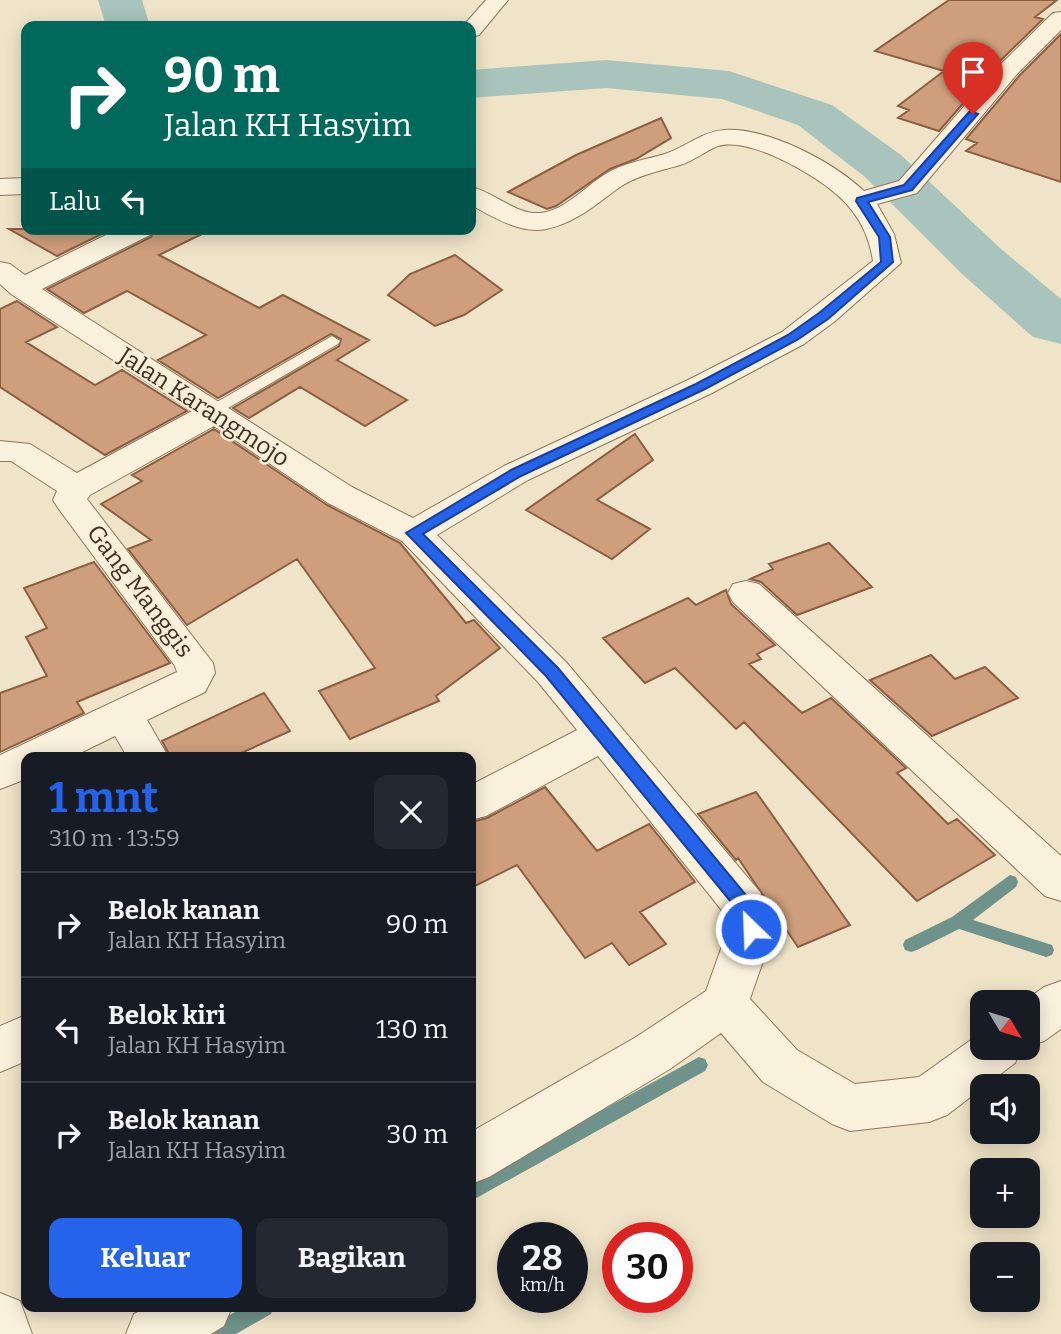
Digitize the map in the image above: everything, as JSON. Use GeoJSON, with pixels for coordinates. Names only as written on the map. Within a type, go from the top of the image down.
{"type":"FeatureCollection","features":[{"type":"Feature","properties":{"kind":"street"},"geometry":{"type":"LineString","coordinates":[[476,24],[497,0]]}},
{"type":"Feature","properties":{"kind":"street"},"geometry":{"type":"LineString","coordinates":[[865,200],[908,187],[1031,45],[1061,18]]}},
{"type":"Feature","properties":{"kind":"street"},"geometry":{"type":"LineString","coordinates":[[1031,45],[1061,54]]}},
{"type":"Feature","properties":{"kind":"street"},"geometry":{"type":"LineString","coordinates":[[414,533],[516,473],[701,386],[793,338],[824,316],[887,262],[884,237],[865,200],[792,155],[739,139],[722,138],[709,141],[687,155],[616,177],[593,196],[555,219],[542,222],[523,218],[476,197]]}},
{"type":"Feature","properties":{"kind":"street"},"geometry":{"type":"LineString","coordinates":[[0,187],[21,186]]}},
{"type":"Feature","properties":{"kind":"street"},"geometry":{"type":"LineString","coordinates":[[10,279],[124,235]]}},
{"type":"Feature","properties":{"kind":"street","name":"Jalan Karangmojo"},"geometry":{"type":"LineString","coordinates":[[10,279],[50,309],[213,411],[340,495],[414,533],[552,672],[744,905],[751,929],[725,1004]]}},
{"type":"Feature","properties":{"kind":"street"},"geometry":{"type":"LineString","coordinates":[[0,451],[18,451],[76,488],[213,411]]}},
{"type":"Feature","properties":{"kind":"street","name":"Gang Manggis"},"geometry":{"type":"LineString","coordinates":[[46,752],[191,682],[196,673],[194,663],[70,500],[76,488]]}},
{"type":"Feature","properties":{"kind":"street"},"geometry":{"type":"LineString","coordinates":[[746,593],[1061,883]]}},
{"type":"Feature","properties":{"kind":"street"},"geometry":{"type":"LineString","coordinates":[[124,716],[145,752]]}},
{"type":"Feature","properties":{"kind":"street"},"geometry":{"type":"LineString","coordinates":[[476,801],[602,735]]}},
{"type":"Feature","properties":{"kind":"street"},"geometry":{"type":"LineString","coordinates":[[0,773],[21,763]]}},
{"type":"Feature","properties":{"kind":"street"},"geometry":{"type":"LineString","coordinates":[[1040,1017],[1061,1002]]}},
{"type":"Feature","properties":{"kind":"street"},"geometry":{"type":"LineString","coordinates":[[476,1157],[653,1053],[725,1004],[780,1066],[850,1108],[929,1099],[982,1060]]}},
{"type":"Feature","properties":{"kind":"street"},"geometry":{"type":"LineString","coordinates":[[0,1051],[21,1040]]}},
{"type":"Feature","properties":{"kind":"street"},"geometry":{"type":"LineString","coordinates":[[154,1334],[196,1312]]}},
{"type":"Feature","properties":{"kind":"street"},"geometry":{"type":"LineString","coordinates":[[0,1321],[4,1334]]}},
{"type":"Feature","properties":{"kind":"lane"},"geometry":{"type":"LineString","coordinates":[[213,411],[332,341]]}},
{"type":"Feature","properties":{"kind":"building"},"geometry":{"type":"Polygon","coordinates":[[[949,0],[1057,0],[1035,17],[1043,19],[1000,61],[939,131],[898,118],[909,110],[898,106],[944,71],[875,51],[949,0]]]}},
{"type":"Feature","properties":{"kind":"building"},"geometry":{"type":"Polygon","coordinates":[[[1061,34],[1061,182],[966,151],[977,143],[966,139],[1020,75],[1061,34]]]}},
{"type":"Feature","properties":{"kind":"building"},"geometry":{"type":"Polygon","coordinates":[[[661,118],[671,138],[636,159],[610,169],[556,206],[547,209],[508,192],[576,155],[661,118]]]}},
{"type":"Feature","properties":{"kind":"building"},"geometry":{"type":"Polygon","coordinates":[[[9,229],[21,229],[21,235],[100,235],[57,256],[9,229]]]}},
{"type":"Feature","properties":{"kind":"building"},"geometry":{"type":"Polygon","coordinates":[[[200,235],[159,255],[259,308],[283,295],[369,340],[337,360],[407,400],[365,426],[300,387],[249,418],[233,408],[339,346],[341,339],[331,334],[218,398],[158,360],[206,335],[127,291],[84,313],[47,289],[151,237],[200,235]]]}},
{"type":"Feature","properties":{"kind":"building"},"geometry":{"type":"Polygon","coordinates":[[[455,255],[502,290],[464,315],[435,326],[388,295],[410,274],[455,255]]]}},
{"type":"Feature","properties":{"kind":"building"},"geometry":{"type":"Polygon","coordinates":[[[17,301],[57,327],[26,342],[95,385],[122,370],[187,411],[105,455],[0,387],[0,309],[17,301]]]}},
{"type":"Feature","properties":{"kind":"building"},"geometry":{"type":"Polygon","coordinates":[[[214,429],[327,505],[400,543],[466,623],[474,620],[500,648],[436,696],[439,701],[350,739],[319,691],[375,668],[297,559],[187,625],[128,549],[151,540],[101,504],[142,481],[132,475],[214,429]]]}},
{"type":"Feature","properties":{"kind":"building"},"geometry":{"type":"Polygon","coordinates":[[[635,434],[653,460],[597,500],[650,529],[612,559],[526,510],[635,434]]]}},
{"type":"Feature","properties":{"kind":"building"},"geometry":{"type":"Polygon","coordinates":[[[829,543],[872,587],[797,615],[761,582],[750,579],[773,569],[769,564],[829,543]]]}},
{"type":"Feature","properties":{"kind":"building"},"geometry":{"type":"Polygon","coordinates":[[[94,562],[170,663],[77,702],[84,713],[0,752],[0,693],[47,676],[26,637],[47,628],[24,588],[94,562]]]}},
{"type":"Feature","properties":{"kind":"building"},"geometry":{"type":"Polygon","coordinates":[[[726,590],[731,604],[775,645],[757,654],[761,659],[749,664],[802,713],[831,698],[906,768],[897,773],[948,824],[957,819],[995,855],[917,901],[744,722],[736,729],[675,668],[645,683],[603,638],[688,598],[696,605],[726,590]]]}},
{"type":"Feature","properties":{"kind":"building"},"geometry":{"type":"Polygon","coordinates":[[[931,655],[955,679],[985,667],[1018,698],[932,736],[870,680],[931,655]]]}},
{"type":"Feature","properties":{"kind":"building"},"geometry":{"type":"Polygon","coordinates":[[[264,693],[290,731],[243,752],[168,752],[162,741],[264,693]]]}},
{"type":"Feature","properties":{"kind":"building"},"geometry":{"type":"Polygon","coordinates":[[[545,787],[597,851],[649,824],[695,882],[640,912],[666,944],[629,965],[612,943],[585,958],[517,865],[476,886],[476,821],[487,818],[545,787]]]}},
{"type":"Feature","properties":{"kind":"building"},"geometry":{"type":"Polygon","coordinates":[[[756,792],[850,925],[798,947],[738,858],[736,860],[698,814],[756,792]]]}},
{"type":"Feature","properties":{"kind":"waterway"},"geometry":{"type":"LineString","coordinates":[[120,0],[126,21]]}},
{"type":"Feature","properties":{"kind":"waterway"},"geometry":{"type":"LineString","coordinates":[[476,84],[606,74],[729,85],[815,115],[883,166],[981,261],[1054,324],[1061,326]]}},
{"type":"Feature","properties":{"kind":"waterway"},"geometry":{"type":"LineString","coordinates":[[958,922],[1010,882]]}},
{"type":"Feature","properties":{"kind":"waterway"},"geometry":{"type":"LineString","coordinates":[[911,945],[958,922]]}},
{"type":"Feature","properties":{"kind":"waterway"},"geometry":{"type":"LineString","coordinates":[[958,922],[1046,950]]}},
{"type":"Feature","properties":{"kind":"waterway"},"geometry":{"type":"LineString","coordinates":[[476,1189],[699,1065]]}},
{"type":"Feature","properties":{"kind":"waterway"},"geometry":{"type":"LineString","coordinates":[[216,1334],[255,1312]]}},
{"type":"Feature","properties":{"kind":"route"},"geometry":{"type":"LineString","coordinates":[[751,929],[744,905],[552,672],[414,533],[516,473],[701,386],[793,338],[824,316],[887,262],[884,237],[861,201],[908,187],[973,114]]}}]}
